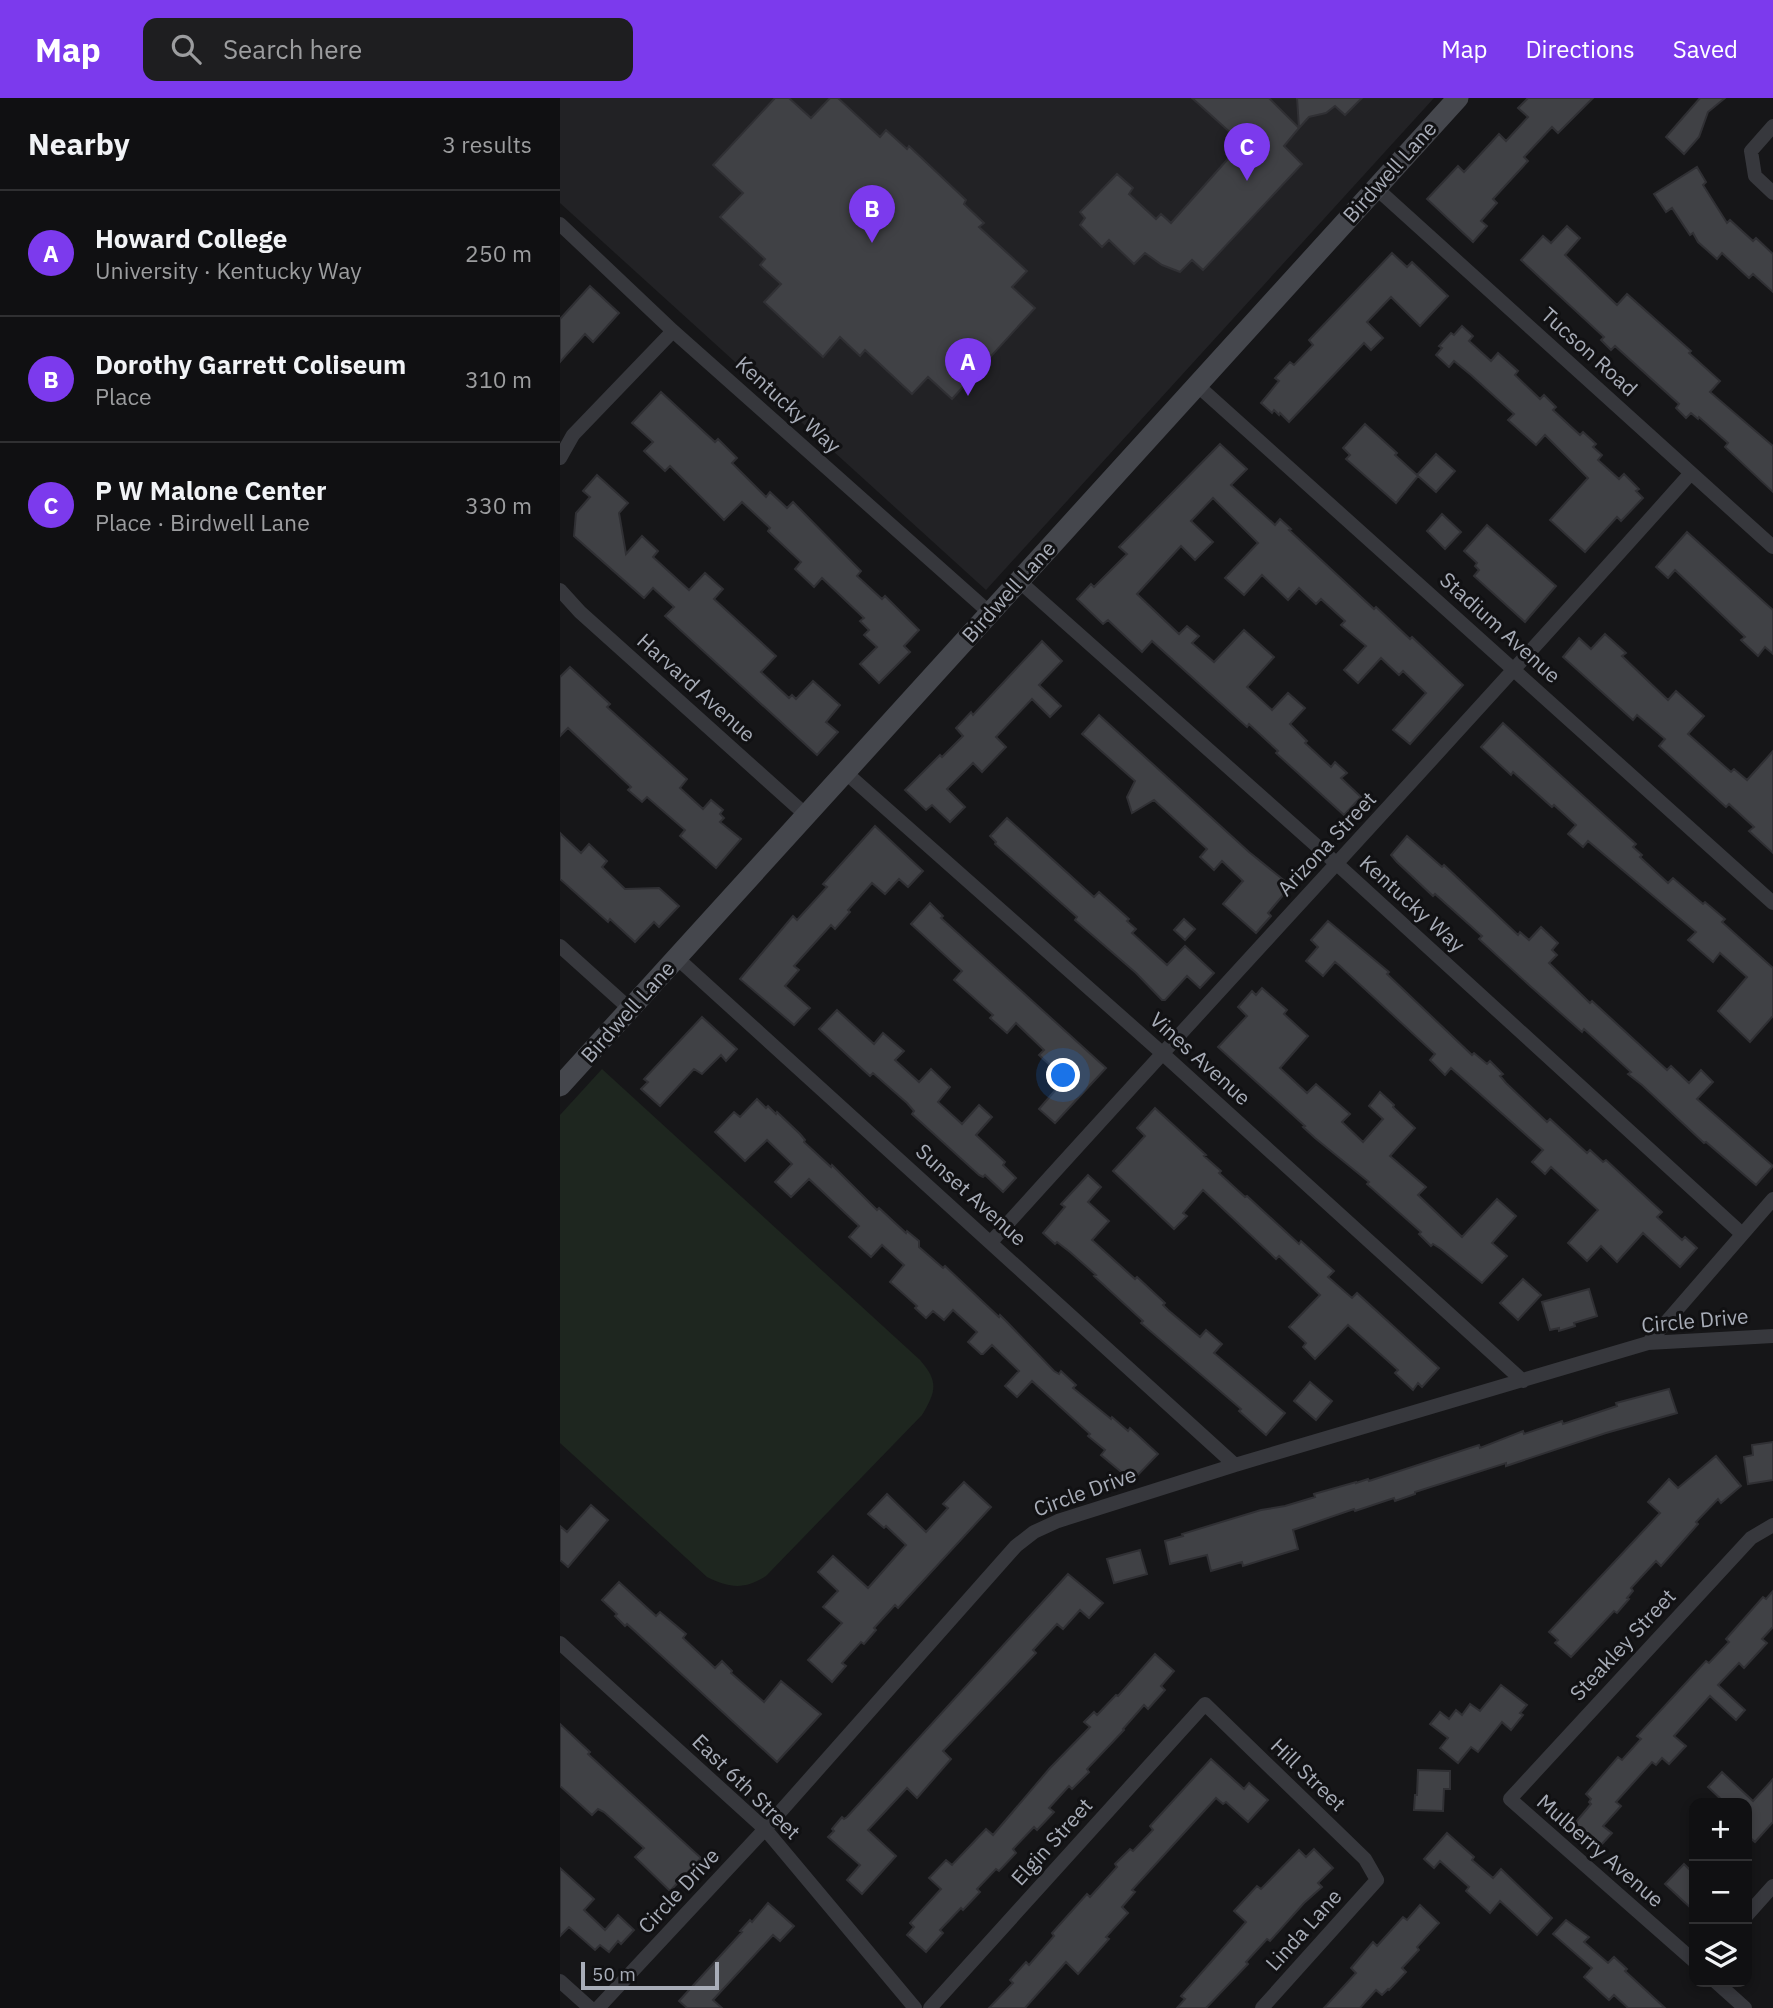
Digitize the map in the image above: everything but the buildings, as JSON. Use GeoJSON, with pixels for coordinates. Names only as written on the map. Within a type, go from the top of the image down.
{"type":"FeatureCollection","features":[{"type":"Feature","properties":{"kind":"main road","name":"Birdwell Lane"},"geometry":{"type":"LineString","coordinates":[[560,1086],[1458,98]]}},
{"type":"Feature","properties":{"kind":"street"},"geometry":{"type":"LineString","coordinates":[[1773,126],[1751,152],[1755,176],[1773,193]]}},
{"type":"Feature","properties":{"kind":"street","name":"Tucson Road"},"geometry":{"type":"LineString","coordinates":[[1376,188],[1773,547]]}},
{"type":"Feature","properties":{"kind":"street","name":"Kentucky Way"},"geometry":{"type":"LineString","coordinates":[[560,224],[673,331],[990,613]]}},
{"type":"Feature","properties":{"kind":"street"},"geometry":{"type":"LineString","coordinates":[[560,457],[573,435],[673,331]]}},
{"type":"Feature","properties":{"kind":"street","name":"Stadium Avenue"},"geometry":{"type":"LineString","coordinates":[[1197,385],[1773,903]]}},
{"type":"Feature","properties":{"kind":"street","name":"Arizona Street"},"geometry":{"type":"LineString","coordinates":[[991,1242],[1516,670],[1691,473]]}},
{"type":"Feature","properties":{"kind":"street","name":"Kentucky Way"},"geometry":{"type":"LineString","coordinates":[[1019,581],[1337,864],[1741,1233]]}},
{"type":"Feature","properties":{"kind":"street","name":"Harvard Avenue"},"geometry":{"type":"LineString","coordinates":[[560,590],[580,612],[806,816]]}},
{"type":"Feature","properties":{"kind":"street","name":"Vines Avenue"},"geometry":{"type":"LineString","coordinates":[[845,772],[1162,1053],[1523,1381]]}},
{"type":"Feature","properties":{"kind":"street"},"geometry":{"type":"LineString","coordinates":[[560,946],[630,1009]]}},
{"type":"Feature","properties":{"kind":"street","name":"Sunset Avenue"},"geometry":{"type":"LineString","coordinates":[[677,958],[1235,1465]]}},
{"type":"Feature","properties":{"kind":"street"},"geometry":{"type":"LineString","coordinates":[[1648,1342],[1773,1199]]}},
{"type":"Feature","properties":{"kind":"street","name":"Circle Drive"},"geometry":{"type":"LineString","coordinates":[[598,2008],[765,1829],[1016,1546],[1034,1532],[1058,1521],[1235,1465],[1648,1342],[1773,1336]]}},
{"type":"Feature","properties":{"kind":"street","name":"Steakley Street"},"geometry":{"type":"LineString","coordinates":[[1510,1799],[1751,1538],[1773,1525]]}},
{"type":"Feature","properties":{"kind":"street","name":"East 6th Street"},"geometry":{"type":"LineString","coordinates":[[560,1643],[765,1829],[915,2008]]}},
{"type":"Feature","properties":{"kind":"street","name":"Hill Street"},"geometry":{"type":"LineString","coordinates":[[1205,1704],[1365,1859],[1377,1880]]}},
{"type":"Feature","properties":{"kind":"street","name":"Elgin Street"},"geometry":{"type":"LineString","coordinates":[[930,2008],[1205,1704]]}},
{"type":"Feature","properties":{"kind":"street","name":"Mulberry Avenue"},"geometry":{"type":"LineString","coordinates":[[1510,1799],[1689,1957]]}},
{"type":"Feature","properties":{"kind":"street","name":"Linda Lane"},"geometry":{"type":"LineString","coordinates":[[1262,2008],[1377,1880]]}},
{"type":"Feature","properties":{"kind":"street"},"geometry":{"type":"LineString","coordinates":[[1752,1909],[1773,1886]]}},
{"type":"Feature","properties":{"kind":"street"},"geometry":{"type":"LineString","coordinates":[[560,1981],[590,2008]]}},
{"type":"Feature","properties":{"kind":"street"},"geometry":{"type":"LineString","coordinates":[[1722,1987],[1745,2008]]}},
{"type":"Feature","properties":{"kind":"shaded area"},"geometry":{"type":"Polygon","coordinates":[[[560,98],[1434,98],[986,590],[560,203],[560,98]]]}},
{"type":"Feature","properties":{"kind":"shaded area"},"geometry":{"type":"Polygon","coordinates":[[[602,1069],[920,1360],[933,1381],[933,1393],[922,1415],[766,1576],[751,1584],[730,1585],[707,1577],[560,1443],[560,1115],[602,1069]]]}},
{"type":"Feature","properties":{"kind":"place","name":"P W Malone Center"},"geometry":{"type":"Point","coordinates":[1247,181]}},
{"type":"Feature","properties":{"kind":"place","name":"Dorothy Garrett Coliseum"},"geometry":{"type":"Point","coordinates":[872,243]}},
{"type":"Feature","properties":{"kind":"place","name":"Howard College"},"geometry":{"type":"Point","coordinates":[968,396]}}]}
